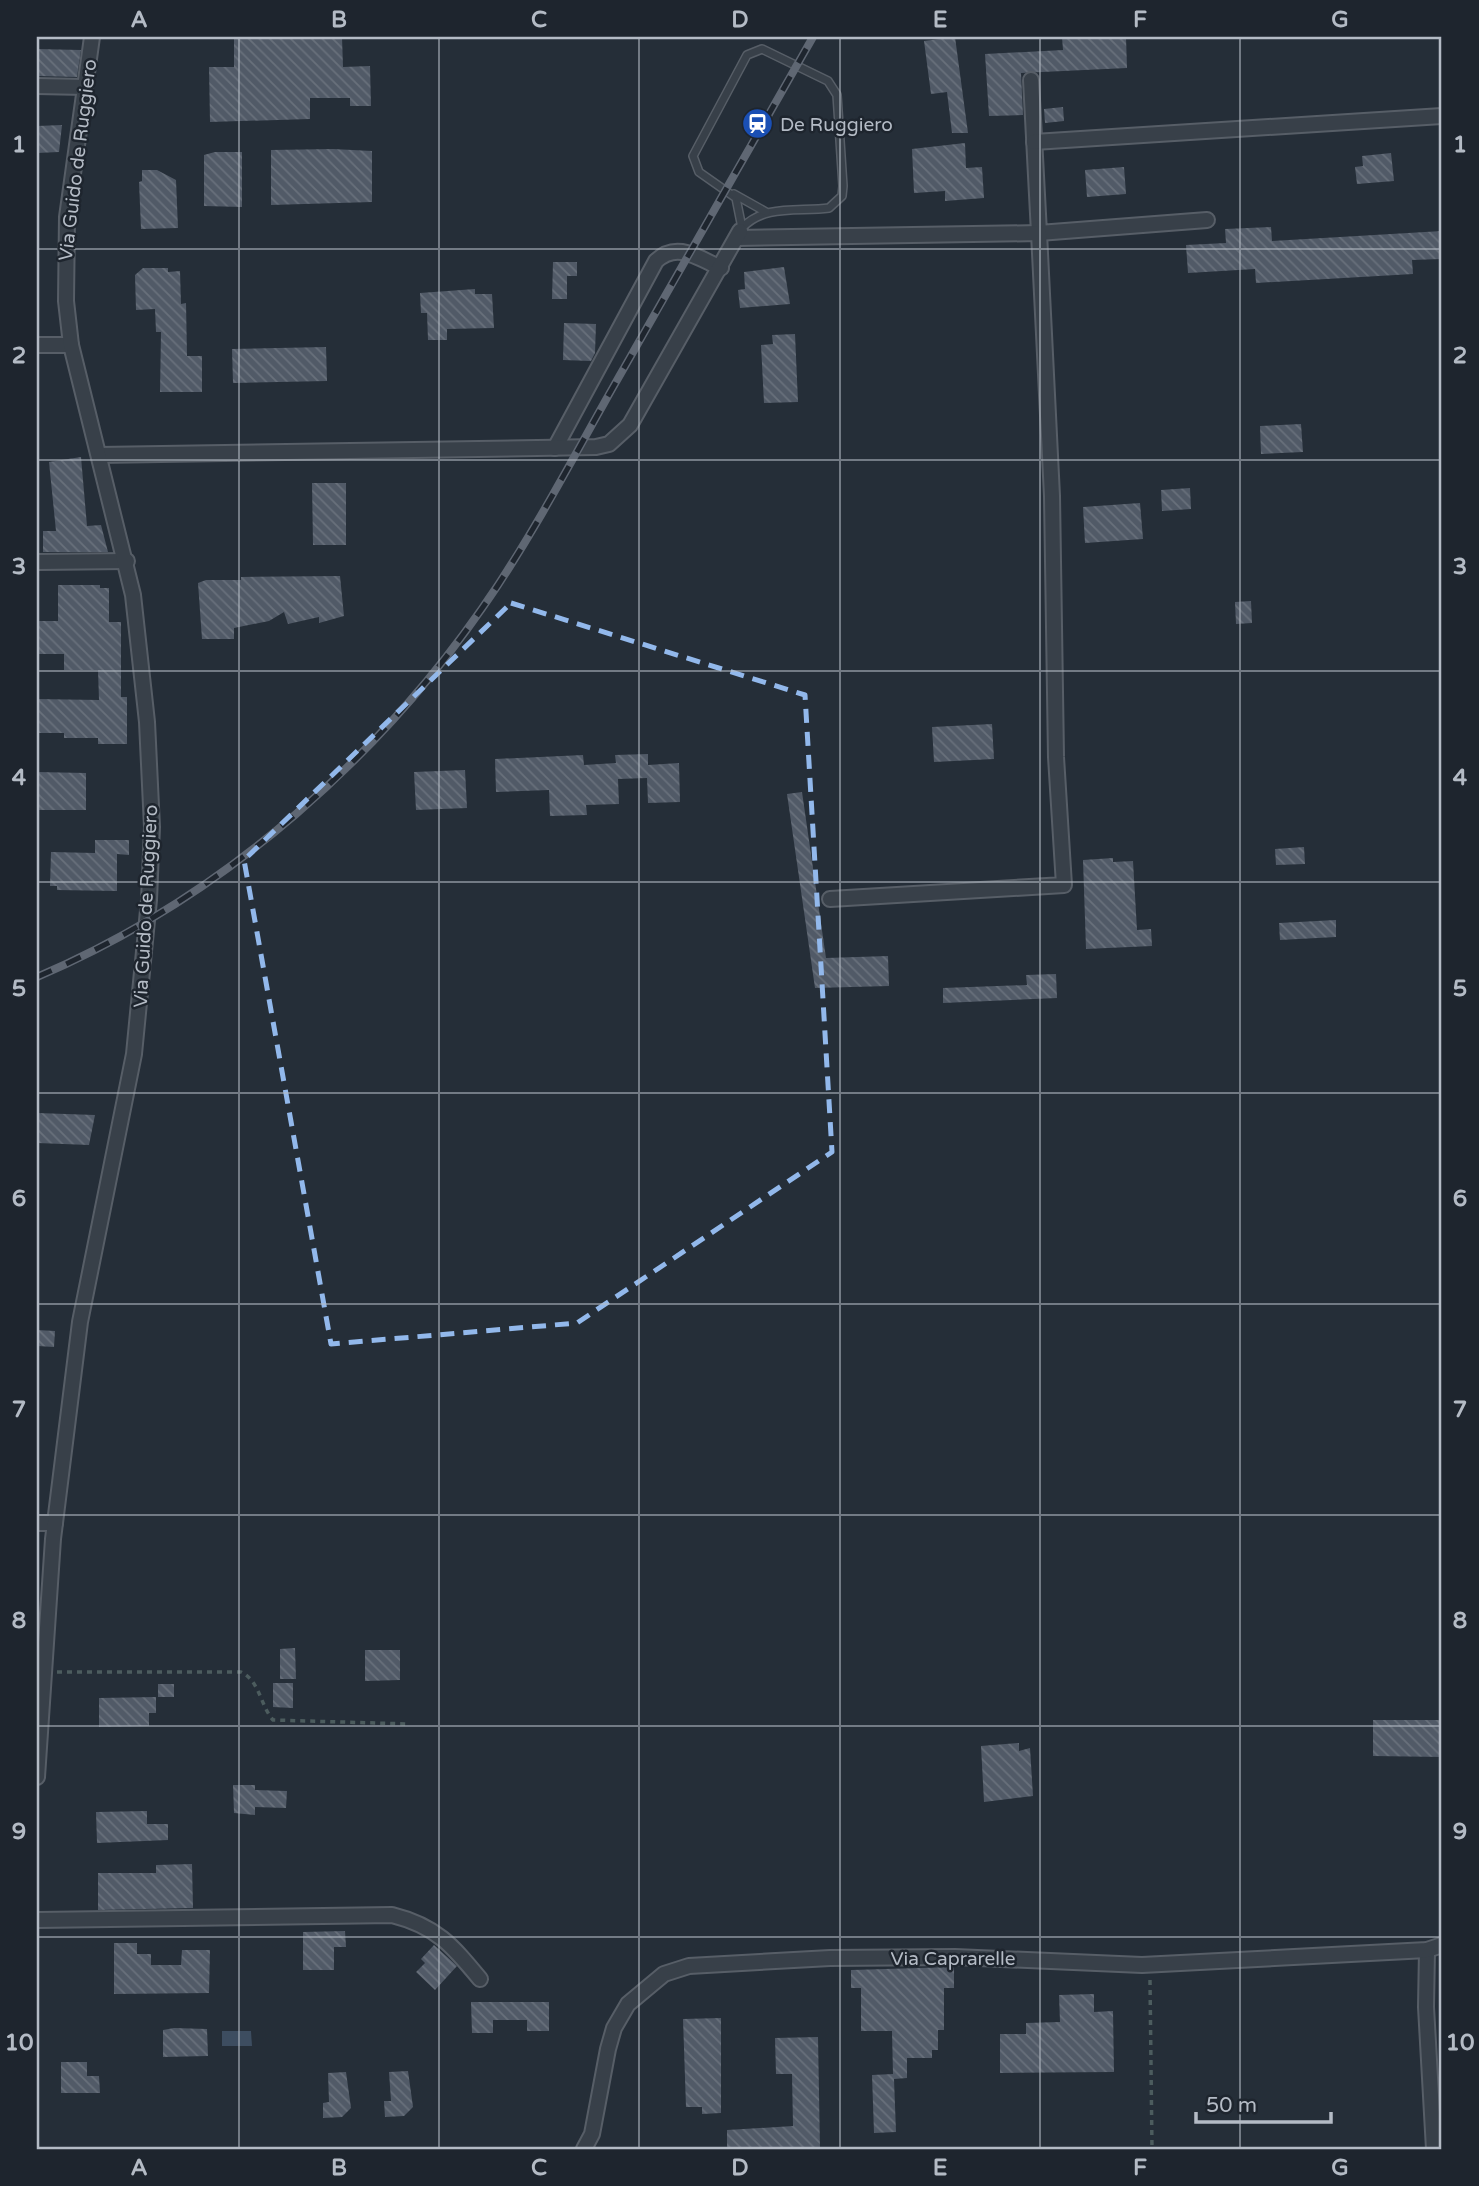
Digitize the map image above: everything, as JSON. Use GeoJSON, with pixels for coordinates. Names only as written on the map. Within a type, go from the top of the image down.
{"type":"FeatureCollection","features":[{"type":"Feature","properties":{"kind":"street","name":"Via Guido de Ruggiero"},"geometry":{"type":"LineString","coordinates":[[37,1777],[41,1672],[55,1523],[80,1322],[134,1054],[149,900],[152,827],[142,658],[127,561],[71,345],[64,262],[67,217],[92,37]]}},
{"type":"Feature","properties":{"kind":"street"},"geometry":{"type":"LineString","coordinates":[[830,899],[1064,885],[1056,757],[1052,496],[1031,80]]}},
{"type":"Feature","properties":{"kind":"street"},"geometry":{"type":"LineString","coordinates":[[37,86],[85,87]]}},
{"type":"Feature","properties":{"kind":"street"},"geometry":{"type":"LineString","coordinates":[[1034,142],[1442,116]]}},
{"type":"Feature","properties":{"kind":"street"},"geometry":{"type":"LineString","coordinates":[[99,455],[596,447],[618,437],[630,425],[739,233],[1040,233],[1207,220]]}},
{"type":"Feature","properties":{"kind":"street"},"geometry":{"type":"LineString","coordinates":[[555,448],[656,261],[663,254],[677,250],[720,268]]}},
{"type":"Feature","properties":{"kind":"street"},"geometry":{"type":"LineString","coordinates":[[37,345],[71,345]]}},
{"type":"Feature","properties":{"kind":"street"},"geometry":{"type":"LineString","coordinates":[[37,562],[127,561]]}},
{"type":"Feature","properties":{"kind":"street"},"geometry":{"type":"LineString","coordinates":[[37,1523],[55,1523]]}},
{"type":"Feature","properties":{"kind":"street"},"geometry":{"type":"LineString","coordinates":[[37,1920],[391,1915],[433,1930],[453,1946],[480,1979]]}},
{"type":"Feature","properties":{"kind":"street","name":"Via Caprarelle"},"geometry":{"type":"LineString","coordinates":[[584,2149],[592,2134],[614,2028],[628,2004],[664,1974],[714,1962],[830,1958],[1026,1958],[1149,1964],[1427,1950],[1442,1945]]}},
{"type":"Feature","properties":{"kind":"street"},"geometry":{"type":"LineString","coordinates":[[1427,1950],[1426,2007],[1434,2149]]}},
{"type":"Feature","properties":{"kind":"lane"},"geometry":{"type":"LineString","coordinates":[[739,233],[748,221],[766,212],[829,208],[842,196],[843,186],[837,95],[834,88],[828,81],[770,51],[753,50],[747,55],[695,148],[694,164],[699,172],[766,212]]}},
{"type":"Feature","properties":{"kind":"lane"},"geometry":{"type":"LineString","coordinates":[[730,192],[739,204],[739,233]]}},
{"type":"Feature","properties":{"kind":"path"},"geometry":{"type":"LineString","coordinates":[[41,1672],[241,1672],[255,1682],[264,1709],[274,1720],[409,1724]]}},
{"type":"Feature","properties":{"kind":"path"},"geometry":{"type":"LineString","coordinates":[[1149,1964],[1152,2149]]}},
{"type":"Feature","properties":{"kind":"highlighted area"},"geometry":{"type":"Polygon","coordinates":[[[511,603],[805,695],[832,1152],[577,1323],[331,1344],[244,860],[511,603]]]}},
{"type":"Feature","properties":{"kind":"water"},"geometry":{"type":"Polygon","coordinates":[[[222,2031],[251,2031],[252,2046],[222,2046],[222,2031]]]}},
{"type":"Feature","properties":{"kind":"building"},"geometry":{"type":"Polygon","coordinates":[[[234,37],[342,37],[343,67],[370,66],[371,106],[350,106],[350,98],[310,98],[310,119],[210,122],[209,67],[234,67],[234,37]]]}},
{"type":"Feature","properties":{"kind":"building"},"geometry":{"type":"Polygon","coordinates":[[[955,37],[968,133],[952,133],[947,92],[931,94],[924,41],[955,37]]]}},
{"type":"Feature","properties":{"kind":"building"},"geometry":{"type":"Polygon","coordinates":[[[1062,37],[1126,37],[1127,68],[1021,73],[1023,115],[989,116],[985,54],[1063,50],[1062,37]]]}},
{"type":"Feature","properties":{"kind":"building"},"geometry":{"type":"Polygon","coordinates":[[[37,49],[81,50],[77,77],[37,76],[37,49]]]}},
{"type":"Feature","properties":{"kind":"building"},"geometry":{"type":"Polygon","coordinates":[[[1063,107],[1064,121],[1045,123],[1044,109],[1063,107]]]}},
{"type":"Feature","properties":{"kind":"building"},"geometry":{"type":"Polygon","coordinates":[[[62,125],[59,152],[37,153],[37,126],[62,125]]]}},
{"type":"Feature","properties":{"kind":"building"},"geometry":{"type":"Polygon","coordinates":[[[965,143],[966,168],[982,167],[984,198],[945,201],[945,191],[914,193],[912,149],[965,143]]]}},
{"type":"Feature","properties":{"kind":"building"},"geometry":{"type":"Polygon","coordinates":[[[271,150],[372,151],[372,202],[271,205],[271,150]]]}},
{"type":"Feature","properties":{"kind":"building"},"geometry":{"type":"Polygon","coordinates":[[[215,152],[242,152],[242,207],[204,206],[204,155],[215,152]]]}},
{"type":"Feature","properties":{"kind":"building"},"geometry":{"type":"Polygon","coordinates":[[[1391,153],[1394,181],[1357,184],[1355,167],[1363,166],[1362,156],[1391,153]]]}},
{"type":"Feature","properties":{"kind":"building"},"geometry":{"type":"Polygon","coordinates":[[[1124,167],[1126,194],[1087,197],[1085,170],[1124,167]]]}},
{"type":"Feature","properties":{"kind":"building"},"geometry":{"type":"Polygon","coordinates":[[[142,170],[157,170],[176,180],[178,228],[141,229],[139,182],[142,181],[142,170]]]}},
{"type":"Feature","properties":{"kind":"building"},"geometry":{"type":"Polygon","coordinates":[[[1271,227],[1272,241],[1442,231],[1442,259],[1412,260],[1413,274],[1256,283],[1255,269],[1188,273],[1186,245],[1226,243],[1225,229],[1271,227]]]}},
{"type":"Feature","properties":{"kind":"building"},"geometry":{"type":"Polygon","coordinates":[[[553,262],[577,262],[577,276],[567,276],[567,299],[552,299],[553,262]]]}},
{"type":"Feature","properties":{"kind":"building"},"geometry":{"type":"Polygon","coordinates":[[[784,267],[790,304],[740,308],[738,290],[745,289],[744,272],[784,267]]]}},
{"type":"Feature","properties":{"kind":"building"},"geometry":{"type":"Polygon","coordinates":[[[143,268],[180,271],[181,304],[186,303],[187,356],[202,356],[202,392],[160,392],[161,332],[156,332],[155,309],[136,310],[135,275],[143,268]]]}},
{"type":"Feature","properties":{"kind":"building"},"geometry":{"type":"Polygon","coordinates":[[[475,289],[475,294],[492,294],[494,328],[447,329],[447,340],[428,340],[427,313],[421,313],[420,293],[475,289]]]}},
{"type":"Feature","properties":{"kind":"building"},"geometry":{"type":"Polygon","coordinates":[[[564,323],[596,324],[595,353],[591,361],[563,360],[564,323]]]}},
{"type":"Feature","properties":{"kind":"building"},"geometry":{"type":"Polygon","coordinates":[[[795,334],[798,402],[764,403],[761,345],[773,344],[772,335],[795,334]]]}},
{"type":"Feature","properties":{"kind":"building"},"geometry":{"type":"Polygon","coordinates":[[[326,347],[327,381],[233,383],[232,349],[326,347]]]}},
{"type":"Feature","properties":{"kind":"building"},"geometry":{"type":"Polygon","coordinates":[[[1301,424],[1303,452],[1261,454],[1260,426],[1301,424]]]}},
{"type":"Feature","properties":{"kind":"building"},"geometry":{"type":"Polygon","coordinates":[[[81,457],[87,526],[101,525],[108,552],[43,552],[43,531],[56,531],[49,462],[81,457]]]}},
{"type":"Feature","properties":{"kind":"building"},"geometry":{"type":"Polygon","coordinates":[[[312,483],[346,483],[346,545],[313,545],[312,483]]]}},
{"type":"Feature","properties":{"kind":"building"},"geometry":{"type":"Polygon","coordinates":[[[1190,488],[1191,509],[1162,511],[1161,490],[1190,488]]]}},
{"type":"Feature","properties":{"kind":"building"},"geometry":{"type":"Polygon","coordinates":[[[1140,503],[1143,539],[1085,543],[1083,507],[1140,503]]]}},
{"type":"Feature","properties":{"kind":"building"},"geometry":{"type":"Polygon","coordinates":[[[340,576],[344,616],[319,623],[319,617],[288,624],[284,612],[269,621],[234,628],[234,639],[202,639],[198,583],[206,580],[241,580],[241,577],[340,576]]]}},
{"type":"Feature","properties":{"kind":"building"},"geometry":{"type":"Polygon","coordinates":[[[58,585],[100,585],[100,588],[109,588],[109,622],[121,622],[121,697],[127,697],[127,744],[98,744],[98,738],[64,738],[64,733],[37,733],[37,699],[99,700],[98,670],[64,670],[64,654],[37,654],[37,621],[58,621],[58,585]]]}},
{"type":"Feature","properties":{"kind":"building"},"geometry":{"type":"Polygon","coordinates":[[[1251,601],[1252,623],[1236,624],[1235,602],[1251,601]]]}},
{"type":"Feature","properties":{"kind":"building"},"geometry":{"type":"Polygon","coordinates":[[[992,724],[994,759],[934,762],[932,727],[992,724]]]}},
{"type":"Feature","properties":{"kind":"building"},"geometry":{"type":"Polygon","coordinates":[[[648,754],[648,765],[679,763],[680,802],[648,803],[647,778],[618,779],[619,804],[586,805],[587,815],[550,816],[549,790],[496,792],[495,759],[583,755],[584,765],[616,763],[615,755],[648,754]]]}},
{"type":"Feature","properties":{"kind":"building"},"geometry":{"type":"Polygon","coordinates":[[[465,770],[467,808],[416,810],[414,772],[465,770]]]}},
{"type":"Feature","properties":{"kind":"building"},"geometry":{"type":"Polygon","coordinates":[[[37,772],[86,773],[86,810],[37,810],[37,772]]]}},
{"type":"Feature","properties":{"kind":"building"},"geometry":{"type":"Polygon","coordinates":[[[802,792],[826,958],[888,956],[889,986],[815,988],[787,794],[802,792]]]}},
{"type":"Feature","properties":{"kind":"building"},"geometry":{"type":"Polygon","coordinates":[[[95,840],[129,840],[129,855],[117,854],[117,891],[57,890],[57,886],[50,886],[51,852],[95,853],[95,840]]]}},
{"type":"Feature","properties":{"kind":"building"},"geometry":{"type":"Polygon","coordinates":[[[1304,847],[1305,864],[1276,865],[1275,849],[1304,847]]]}},
{"type":"Feature","properties":{"kind":"building"},"geometry":{"type":"Polygon","coordinates":[[[1113,858],[1113,862],[1133,861],[1137,930],[1151,929],[1152,946],[1086,949],[1083,860],[1113,858]]]}},
{"type":"Feature","properties":{"kind":"building"},"geometry":{"type":"Polygon","coordinates":[[[1336,920],[1336,937],[1280,940],[1279,923],[1336,920]]]}},
{"type":"Feature","properties":{"kind":"building"},"geometry":{"type":"Polygon","coordinates":[[[1056,974],[1057,998],[943,1003],[943,988],[1027,985],[1026,975],[1056,974]]]}},
{"type":"Feature","properties":{"kind":"building"},"geometry":{"type":"Polygon","coordinates":[[[37,1113],[95,1115],[89,1145],[37,1143],[37,1113]]]}},
{"type":"Feature","properties":{"kind":"building"},"geometry":{"type":"Polygon","coordinates":[[[37,1330],[55,1331],[54,1347],[37,1346],[37,1330]]]}},
{"type":"Feature","properties":{"kind":"building"},"geometry":{"type":"Polygon","coordinates":[[[295,1648],[296,1679],[280,1679],[280,1649],[295,1648]]]}},
{"type":"Feature","properties":{"kind":"building"},"geometry":{"type":"Polygon","coordinates":[[[365,1650],[400,1650],[400,1680],[365,1681],[365,1650]]]}},
{"type":"Feature","properties":{"kind":"building"},"geometry":{"type":"Polygon","coordinates":[[[273,1683],[293,1683],[293,1708],[273,1707],[273,1683]]]}},
{"type":"Feature","properties":{"kind":"building"},"geometry":{"type":"Polygon","coordinates":[[[158,1684],[174,1684],[174,1697],[158,1697],[158,1684]]]}},
{"type":"Feature","properties":{"kind":"building"},"geometry":{"type":"Polygon","coordinates":[[[156,1697],[156,1713],[149,1713],[149,1726],[99,1727],[99,1698],[156,1697]]]}},
{"type":"Feature","properties":{"kind":"building"},"geometry":{"type":"Polygon","coordinates":[[[1373,1720],[1442,1720],[1442,1757],[1373,1756],[1373,1720]]]}},
{"type":"Feature","properties":{"kind":"building"},"geometry":{"type":"Polygon","coordinates":[[[1019,1743],[1019,1751],[1030,1748],[1033,1796],[984,1802],[981,1746],[1019,1743]]]}},
{"type":"Feature","properties":{"kind":"building"},"geometry":{"type":"Polygon","coordinates":[[[233,1785],[255,1785],[255,1790],[287,1791],[286,1808],[255,1807],[255,1815],[234,1813],[233,1785]]]}},
{"type":"Feature","properties":{"kind":"building"},"geometry":{"type":"Polygon","coordinates":[[[147,1811],[147,1824],[168,1824],[168,1840],[97,1843],[96,1812],[147,1811]]]}},
{"type":"Feature","properties":{"kind":"building"},"geometry":{"type":"Polygon","coordinates":[[[192,1864],[193,1908],[98,1910],[98,1873],[156,1873],[156,1865],[192,1864]]]}},
{"type":"Feature","properties":{"kind":"building"},"geometry":{"type":"Polygon","coordinates":[[[345,1931],[346,1947],[334,1947],[334,1970],[303,1970],[303,1932],[345,1931]]]}},
{"type":"Feature","properties":{"kind":"building"},"geometry":{"type":"Polygon","coordinates":[[[114,1943],[137,1943],[137,1954],[151,1954],[151,1965],[181,1965],[182,1950],[210,1950],[209,1993],[114,1994],[114,1943]]]}},
{"type":"Feature","properties":{"kind":"building"},"geometry":{"type":"Polygon","coordinates":[[[434,1945],[457,1966],[435,1990],[416,1972],[425,1963],[421,1959],[434,1945]]]}},
{"type":"Feature","properties":{"kind":"building"},"geometry":{"type":"Polygon","coordinates":[[[954,1967],[954,1988],[944,1988],[944,2030],[938,2030],[938,2050],[932,2050],[932,2058],[907,2058],[907,2078],[894,2079],[896,2132],[874,2133],[872,2075],[893,2074],[892,2031],[861,2031],[861,1988],[851,1988],[851,1970],[954,1967]]]}},
{"type":"Feature","properties":{"kind":"building"},"geometry":{"type":"Polygon","coordinates":[[[1094,1994],[1094,2012],[1113,2011],[1114,2072],[1000,2073],[1000,2034],[1026,2034],[1026,2023],[1060,2022],[1059,1995],[1094,1994]]]}},
{"type":"Feature","properties":{"kind":"building"},"geometry":{"type":"Polygon","coordinates":[[[471,2002],[549,2002],[549,2031],[527,2031],[527,2020],[493,2020],[493,2033],[472,2033],[471,2002]]]}},
{"type":"Feature","properties":{"kind":"building"},"geometry":{"type":"Polygon","coordinates":[[[721,2018],[721,2113],[702,2114],[702,2107],[686,2107],[683,2019],[721,2018]]]}},
{"type":"Feature","properties":{"kind":"building"},"geometry":{"type":"Polygon","coordinates":[[[207,2029],[208,2056],[163,2057],[163,2030],[207,2029]]]}},
{"type":"Feature","properties":{"kind":"building"},"geometry":{"type":"Polygon","coordinates":[[[818,2037],[820,2149],[727,2149],[727,2130],[793,2126],[792,2074],[776,2074],[775,2038],[818,2037]]]}},
{"type":"Feature","properties":{"kind":"building"},"geometry":{"type":"Polygon","coordinates":[[[61,2062],[87,2062],[87,2076],[99,2076],[100,2093],[61,2093],[61,2062]]]}},
{"type":"Feature","properties":{"kind":"building"},"geometry":{"type":"Polygon","coordinates":[[[408,2071],[413,2107],[404,2116],[385,2117],[384,2101],[391,2101],[389,2072],[408,2071]]]}},
{"type":"Feature","properties":{"kind":"building"},"geometry":{"type":"Polygon","coordinates":[[[346,2072],[351,2108],[342,2117],[323,2118],[323,2103],[329,2102],[328,2073],[346,2072]]]}},
{"type":"Feature","properties":{"kind":"railway"},"geometry":{"type":"LineString","coordinates":[[37,977],[106,944],[172,906],[236,862],[296,814],[352,762],[405,706],[454,647],[498,585],[547,505],[813,37]]}},
{"type":"Feature","properties":{"kind":"place","name":"De Ruggiero"},"geometry":{"type":"Point","coordinates":[757,124]}}]}
